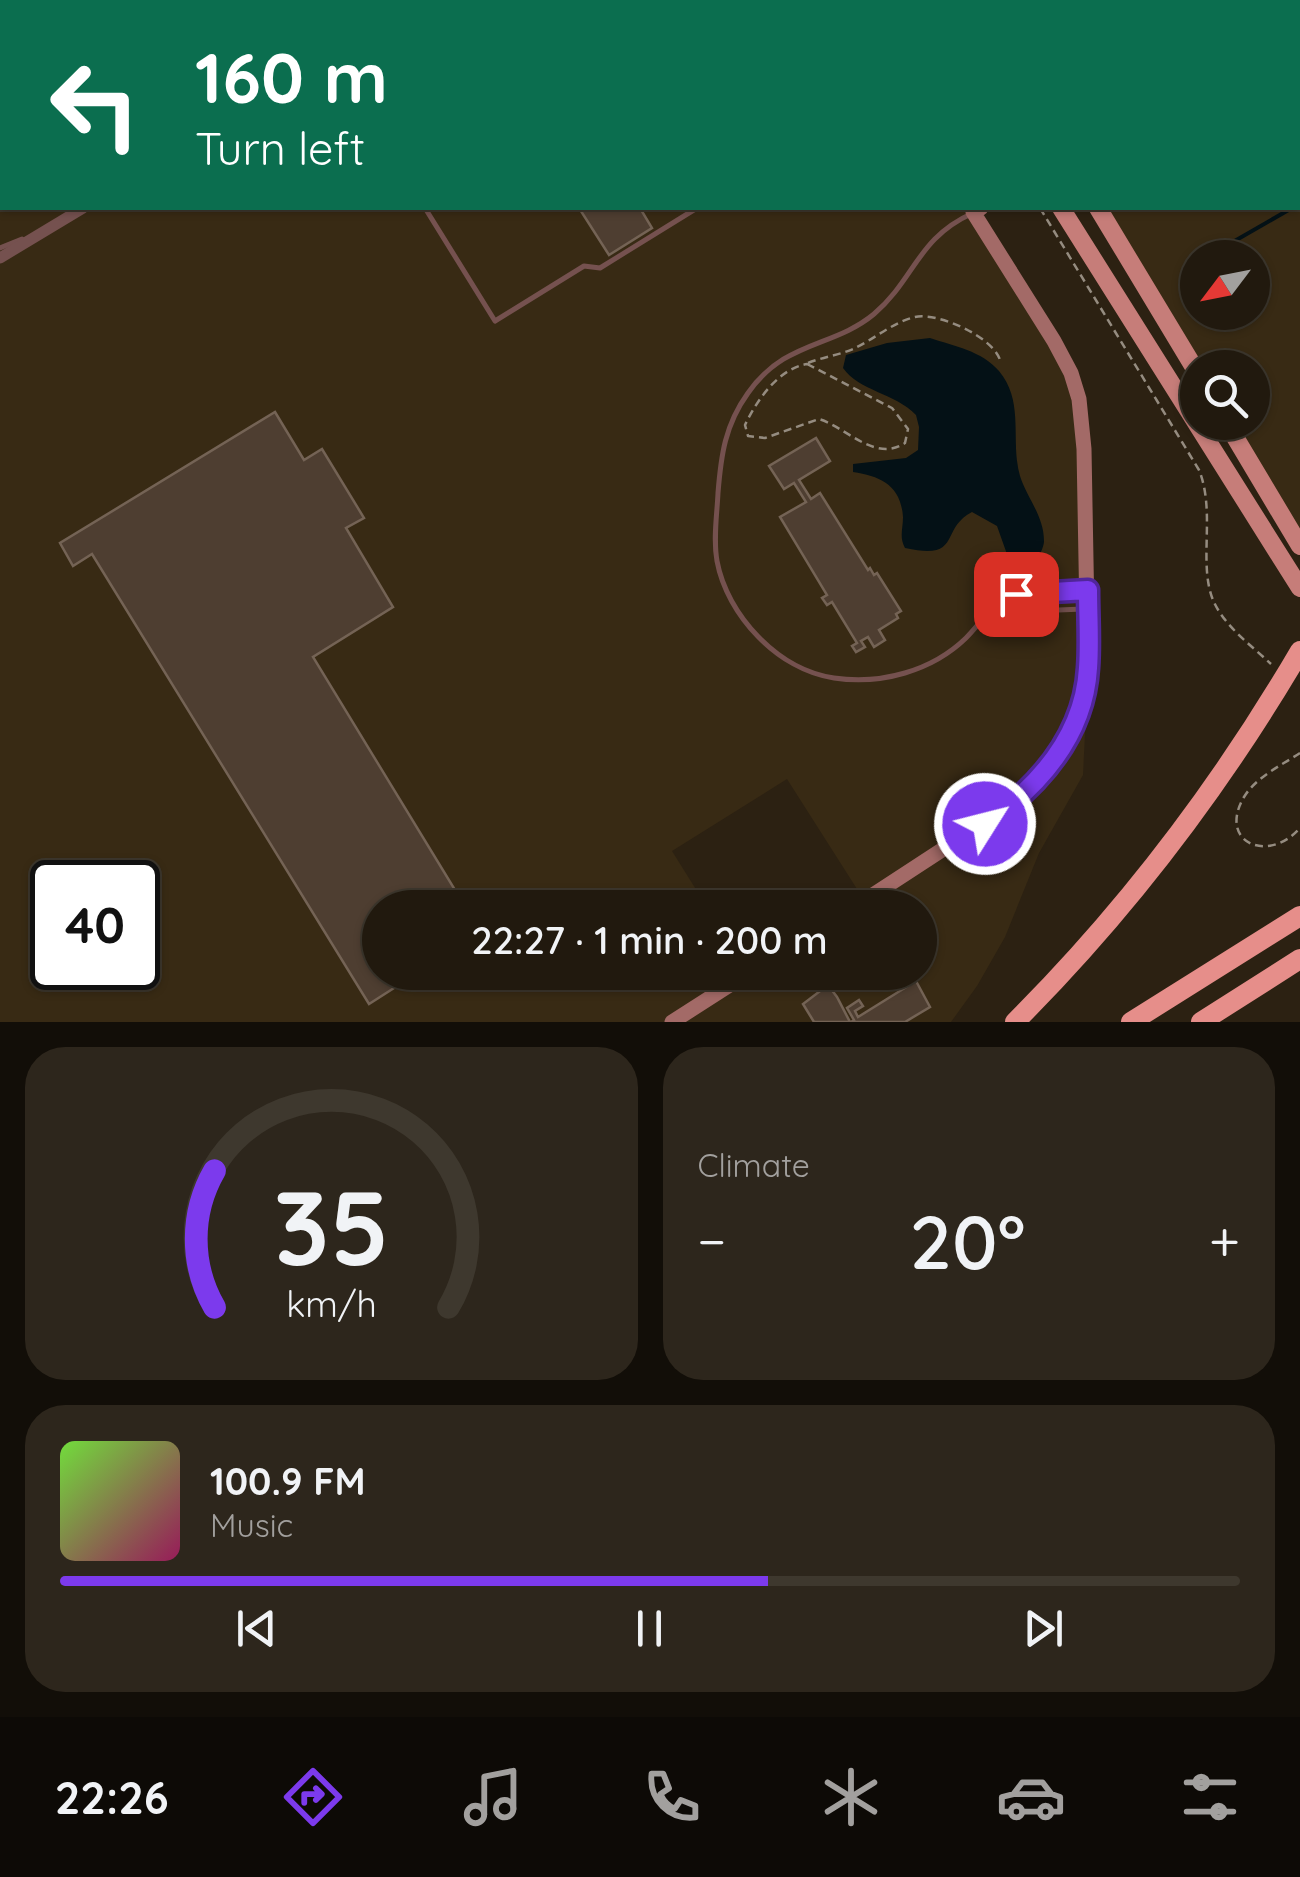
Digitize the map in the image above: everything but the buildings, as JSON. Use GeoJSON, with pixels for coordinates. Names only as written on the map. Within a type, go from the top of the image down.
{"type":"FeatureCollection","features":[{"type":"Feature","properties":{"kind":"highway"},"geometry":{"type":"LineString","coordinates":[[1014,1022],[1089,945],[1142,880],[1207,794],[1300,651]]}},
{"type":"Feature","properties":{"kind":"highway"},"geometry":{"type":"LineString","coordinates":[[1209,973],[1300,906]]}},
{"type":"Feature","properties":{"kind":"highway"},"geometry":{"type":"LineString","coordinates":[[1131,1022],[1300,916]]}},
{"type":"Feature","properties":{"kind":"highway"},"geometry":{"type":"LineString","coordinates":[[1201,1022],[1300,960]]}},
{"type":"Feature","properties":{"kind":"main road"},"geometry":{"type":"LineString","coordinates":[[1051,210],[1066,233],[1083,244]]}},
{"type":"Feature","properties":{"kind":"main road"},"geometry":{"type":"LineString","coordinates":[[1062,210],[1300,588]]}},
{"type":"Feature","properties":{"kind":"main road"},"geometry":{"type":"LineString","coordinates":[[1099,210],[1184,350]]}},
{"type":"Feature","properties":{"kind":"main road"},"geometry":{"type":"LineString","coordinates":[[1237,440],[1300,546]]}},
{"type":"Feature","properties":{"kind":"street"},"geometry":{"type":"LineString","coordinates":[[0,258],[80,210]]}},
{"type":"Feature","properties":{"kind":"street"},"geometry":{"type":"LineString","coordinates":[[882,890],[1014,804],[1052,764],[1072,730],[1088,671],[1084,449],[1078,400],[1071,373],[976,210]]}},
{"type":"Feature","properties":{"kind":"street"},"geometry":{"type":"LineString","coordinates":[[672,1022],[722,990]]}},
{"type":"Feature","properties":{"kind":"lane"},"geometry":{"type":"LineString","coordinates":[[427,210],[495,321],[584,266],[600,268],[694,210]]}},
{"type":"Feature","properties":{"kind":"lane"},"geometry":{"type":"LineString","coordinates":[[973,210],[924,247],[902,284],[871,316],[786,357],[749,391],[728,428],[720,456],[716,544],[724,586],[747,624],[784,657],[833,678],[888,677],[916,670],[949,652],[993,608],[1016,594],[1088,590]]}},
{"type":"Feature","properties":{"kind":"lane"},"geometry":{"type":"LineString","coordinates":[[0,248],[52,226]]}},
{"type":"Feature","properties":{"kind":"lane"},"geometry":{"type":"LineString","coordinates":[[987,618],[1010,612],[1088,608]]}},
{"type":"Feature","properties":{"kind":"path"},"geometry":{"type":"LineString","coordinates":[[1041,210],[1199,470],[1207,498],[1208,583],[1212,598],[1230,625],[1271,664]]}},
{"type":"Feature","properties":{"kind":"path"},"geometry":{"type":"LineString","coordinates":[[806,364],[896,411],[908,429],[905,444],[896,449],[879,448],[819,418],[765,438],[748,436],[745,425],[761,398],[790,370],[806,364],[845,352],[920,316],[937,318],[977,334],[991,344],[1000,360]]}},
{"type":"Feature","properties":{"kind":"path"},"geometry":{"type":"LineString","coordinates":[[1300,752],[1252,787],[1236,821],[1246,843],[1256,847],[1278,845],[1300,828]]}},
{"type":"Feature","properties":{"kind":"shaded area"},"geometry":{"type":"Polygon","coordinates":[[[0,210],[978,210],[974,212],[1079,399],[1088,671],[1083,775],[1039,853],[1005,937],[951,1022],[0,1022],[0,210]],[[787,779],[672,851],[696,890],[362,890],[362,990],[937,990],[937,890],[858,890],[787,779]]]}},
{"type":"Feature","properties":{"kind":"shaded area"},"geometry":{"type":"Polygon","coordinates":[[[1099,210],[1300,210],[1300,535],[1237,440],[1270,440],[1270,350],[1187,350],[1099,210]]]}},
{"type":"Feature","properties":{"kind":"shaded area"},"geometry":{"type":"Polygon","coordinates":[[[930,338],[984,359],[1007,383],[1014,409],[1020,476],[1043,532],[1043,546],[1036,562],[1026,566],[1008,557],[997,526],[972,512],[962,519],[943,547],[923,551],[905,548],[901,506],[894,490],[872,476],[853,472],[853,464],[906,458],[918,450],[919,427],[916,415],[907,408],[850,376],[843,368],[846,355],[887,343],[930,338]]]}},
{"type":"Feature","properties":{"kind":"waterway"},"geometry":{"type":"LineString","coordinates":[[1236,240],[1289,210]]}},
{"type":"Feature","properties":{"kind":"route"},"geometry":{"type":"LineString","coordinates":[[985,824],[1026,794],[1052,764],[1072,730],[1088,671],[1088,590],[1016,594]]}}]}
